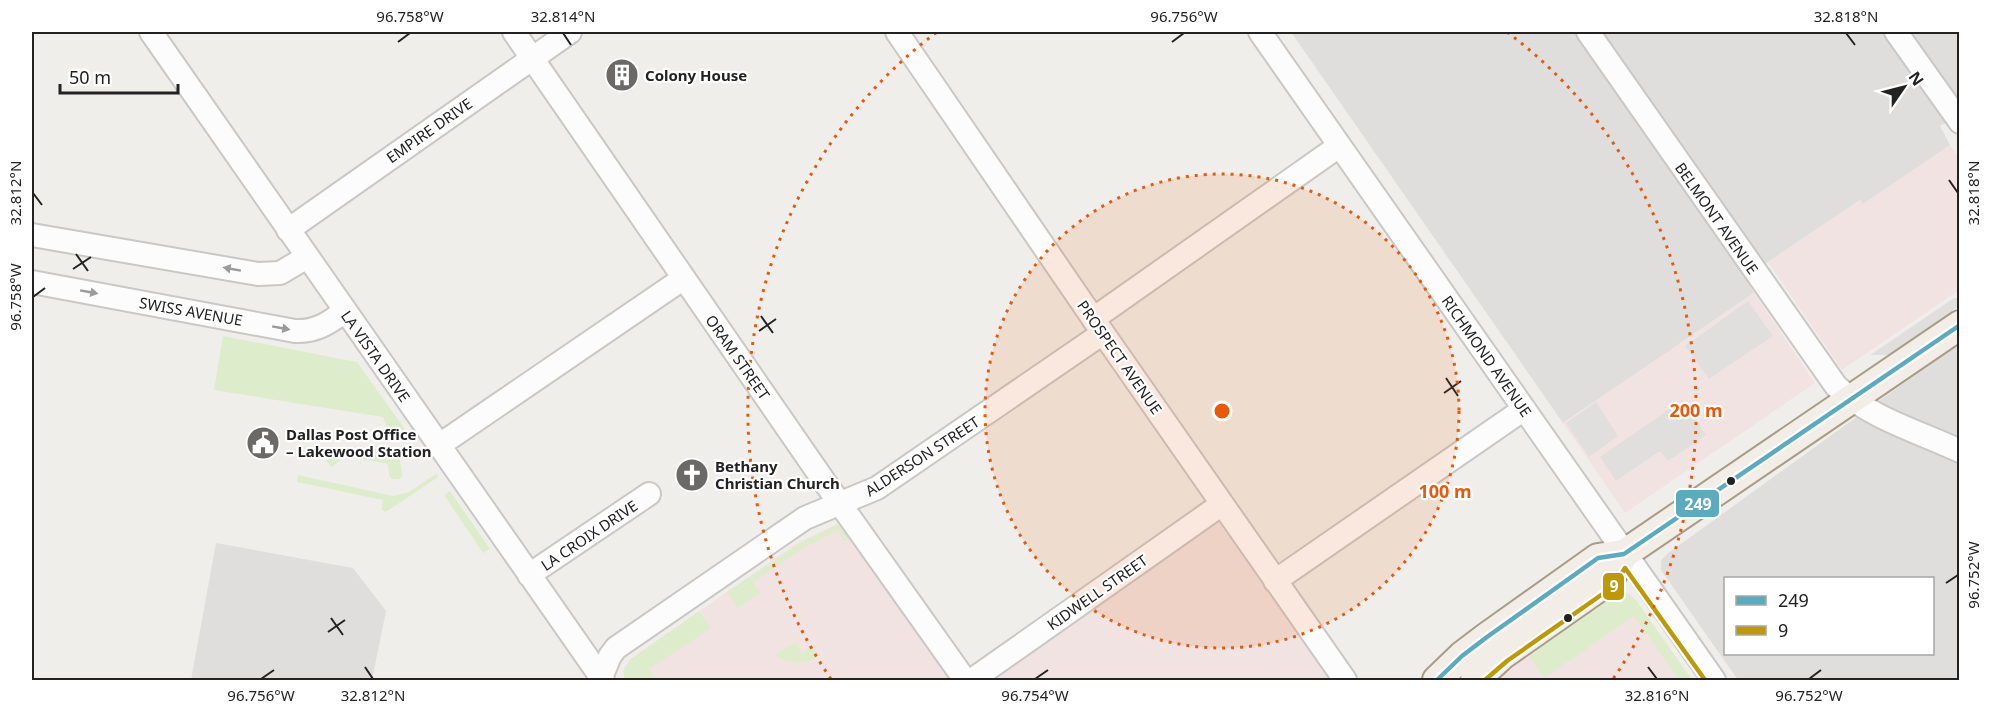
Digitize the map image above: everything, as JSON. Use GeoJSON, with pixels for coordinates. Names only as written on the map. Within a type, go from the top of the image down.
{"type":"FeatureCollection","features":[{"type":"Feature","properties":{"kind":"main road"},"geometry":{"type":"LineString","coordinates":[[1437,681],[1462,656],[1589,564],[1598,558],[1624,554],[1959,326]]}},
{"type":"Feature","properties":{"kind":"main road"},"geometry":{"type":"LineString","coordinates":[[1475,681],[1502,655],[1609,580],[1624,554]]}},
{"type":"Feature","properties":{"kind":"street","name":"LA VISTA DRIVE"},"geometry":{"type":"LineString","coordinates":[[151,32],[601,679]]}},
{"type":"Feature","properties":{"kind":"street","name":"ORAM STREET"},"geometry":{"type":"LineString","coordinates":[[514,32],[965,681]]}},
{"type":"Feature","properties":{"kind":"street","name":"EMPIRE DRIVE"},"geometry":{"type":"LineString","coordinates":[[288,230],[570,32]]}},
{"type":"Feature","properties":{"kind":"street","name":"PROSPECT AVENUE"},"geometry":{"type":"LineString","coordinates":[[897,32],[1345,681]]}},
{"type":"Feature","properties":{"kind":"street","name":"RICHMOND AVENUE"},"geometry":{"type":"LineString","coordinates":[[1260,32],[1714,681]]}},
{"type":"Feature","properties":{"kind":"street","name":"BELMONT AVENUE"},"geometry":{"type":"LineString","coordinates":[[1588,32],[1836,386],[1850,400],[1869,412],[1959,451]]}},
{"type":"Feature","properties":{"kind":"street"},"geometry":{"type":"LineString","coordinates":[[1896,32],[1959,122]]}},
{"type":"Feature","properties":{"kind":"street","name":"ALDERSON STREET"},"geometry":{"type":"LineString","coordinates":[[601,679],[616,648],[805,518],[877,488],[1339,146]]}},
{"type":"Feature","properties":{"kind":"street"},"geometry":{"type":"LineString","coordinates":[[32,235],[258,274],[280,273],[307,257]]}},
{"type":"Feature","properties":{"kind":"street"},"geometry":{"type":"LineString","coordinates":[[438,446],[684,278]]}},
{"type":"Feature","properties":{"kind":"street","name":"SWISS AVENUE"},"geometry":{"type":"LineString","coordinates":[[32,282],[295,331],[319,328],[345,311]]}},
{"type":"Feature","properties":{"kind":"street"},"geometry":{"type":"LineString","coordinates":[[1275,581],[1524,409]]}},
{"type":"Feature","properties":{"kind":"street","name":"LA CROIX DRIVE"},"geometry":{"type":"LineString","coordinates":[[529,575],[649,494]]}},
{"type":"Feature","properties":{"kind":"street","name":"KIDWELL STREET"},"geometry":{"type":"LineString","coordinates":[[972,681],[1222,504]]}},
{"type":"Feature","properties":{"kind":"shaded area"},"geometry":{"type":"Polygon","coordinates":[[[1291,32],[1959,32],[1959,114],[1940,126],[1950,145],[1863,205],[1860,200],[1768,262],[1746,279],[1754,293],[1563,423],[1291,32]]]}},
{"type":"Feature","properties":{"kind":"shaded area"},"geometry":{"type":"Polygon","coordinates":[[[1950,145],[1959,158],[1959,290],[1842,370],[1768,262],[1860,200],[1863,204],[1950,145]]]}},
{"type":"Feature","properties":{"kind":"shaded area"},"geometry":{"type":"Polygon","coordinates":[[[1754,293],[1815,383],[1625,513],[1563,423],[1754,293]]]}},
{"type":"Feature","properties":{"kind":"shaded area"},"geometry":{"type":"Polygon","coordinates":[[[1954,298],[1959,298],[1959,306],[1890,355],[1870,355],[1954,298]]]}},
{"type":"Feature","properties":{"kind":"shaded area"},"geometry":{"type":"Polygon","coordinates":[[[1748,301],[1773,336],[1709,379],[1685,346],[1748,301]]]}},
{"type":"Feature","properties":{"kind":"shaded area"},"geometry":{"type":"Polygon","coordinates":[[[1959,343],[1959,680],[1738,680],[1661,570],[1661,560],[1959,343]]]}},
{"type":"Feature","properties":{"kind":"shaded area"},"geometry":{"type":"Polygon","coordinates":[[[1683,400],[1706,435],[1668,461],[1660,451],[1616,481],[1600,457],[1683,400]]]}},
{"type":"Feature","properties":{"kind":"shaded area"},"geometry":{"type":"Polygon","coordinates":[[[1596,402],[1618,436],[1589,457],[1566,423],[1596,402]]]}},
{"type":"Feature","properties":{"kind":"shaded area"},"geometry":{"type":"Polygon","coordinates":[[[1217,520],[1330,680],[997,680],[998,673],[1217,520]]]}},
{"type":"Feature","properties":{"kind":"shaded area"},"geometry":{"type":"Polygon","coordinates":[[[837,524],[845,530],[950,680],[628,680],[624,669],[630,659],[799,542],[837,524]]]}},
{"type":"Feature","properties":{"kind":"shaded area"},"geometry":{"type":"Polygon","coordinates":[[[216,543],[353,568],[386,611],[372,680],[191,680],[216,543]]]}},
{"type":"Feature","properties":{"kind":"shaded area"},"geometry":{"type":"Polygon","coordinates":[[[1617,592],[1631,594],[1691,680],[1490,680],[1617,592]]]}},
{"type":"Feature","properties":{"kind":"green space"},"geometry":{"type":"Polygon","coordinates":[[[223,336],[357,362],[409,435],[408,438],[405,440],[391,437],[383,417],[214,390],[223,336]]]}},
{"type":"Feature","properties":{"kind":"green space"},"geometry":{"type":"Polygon","coordinates":[[[330,446],[400,459],[402,476],[399,479],[392,479],[389,475],[388,464],[345,456],[332,467],[325,455],[330,446]]]}},
{"type":"Feature","properties":{"kind":"green space"},"geometry":{"type":"Polygon","coordinates":[[[437,473],[438,477],[386,512],[382,510],[383,500],[297,482],[298,475],[393,496],[409,492],[437,473]]]}},
{"type":"Feature","properties":{"kind":"green space"},"geometry":{"type":"Polygon","coordinates":[[[450,491],[490,549],[483,553],[444,495],[450,491]]]}},
{"type":"Feature","properties":{"kind":"green space"},"geometry":{"type":"Polygon","coordinates":[[[837,525],[842,527],[849,537],[847,541],[844,541],[838,530],[807,546],[753,582],[760,593],[738,608],[727,592],[799,544],[837,525]]]}},
{"type":"Feature","properties":{"kind":"green space"},"geometry":{"type":"Polygon","coordinates":[[[1621,592],[1636,600],[1692,680],[1679,680],[1634,616],[1544,678],[1529,655],[1621,592]]]}},
{"type":"Feature","properties":{"kind":"green space"},"geometry":{"type":"Polygon","coordinates":[[[699,611],[711,628],[649,669],[656,680],[625,680],[623,671],[630,660],[699,611]]]}},
{"type":"Feature","properties":{"kind":"green space"},"geometry":{"type":"Polygon","coordinates":[[[795,642],[802,653],[812,646],[818,657],[796,662],[775,655],[795,642]]]}},
{"type":"Feature","properties":{"kind":"transit line","name":"249"},"geometry":{"type":"LineString","coordinates":[[1437,680],[1462,656],[1487,637],[1598,558],[1624,554],[1960,325]]}},
{"type":"Feature","properties":{"kind":"transit line","name":"9"},"geometry":{"type":"LineString","coordinates":[[1485,680],[1507,661],[1614,586],[1625,568],[1705,680]]}},
{"type":"Feature","properties":{"kind":"place","name":"Colony House"},"geometry":{"type":"Point","coordinates":[622,75]}},
{"type":"Feature","properties":{"kind":"place","name":"Dallas Post Office – Lakewood Station"},"geometry":{"type":"Point","coordinates":[263,443]}},
{"type":"Feature","properties":{"kind":"place","name":"Bethany Christian Church"},"geometry":{"type":"Point","coordinates":[692,475]}}]}
